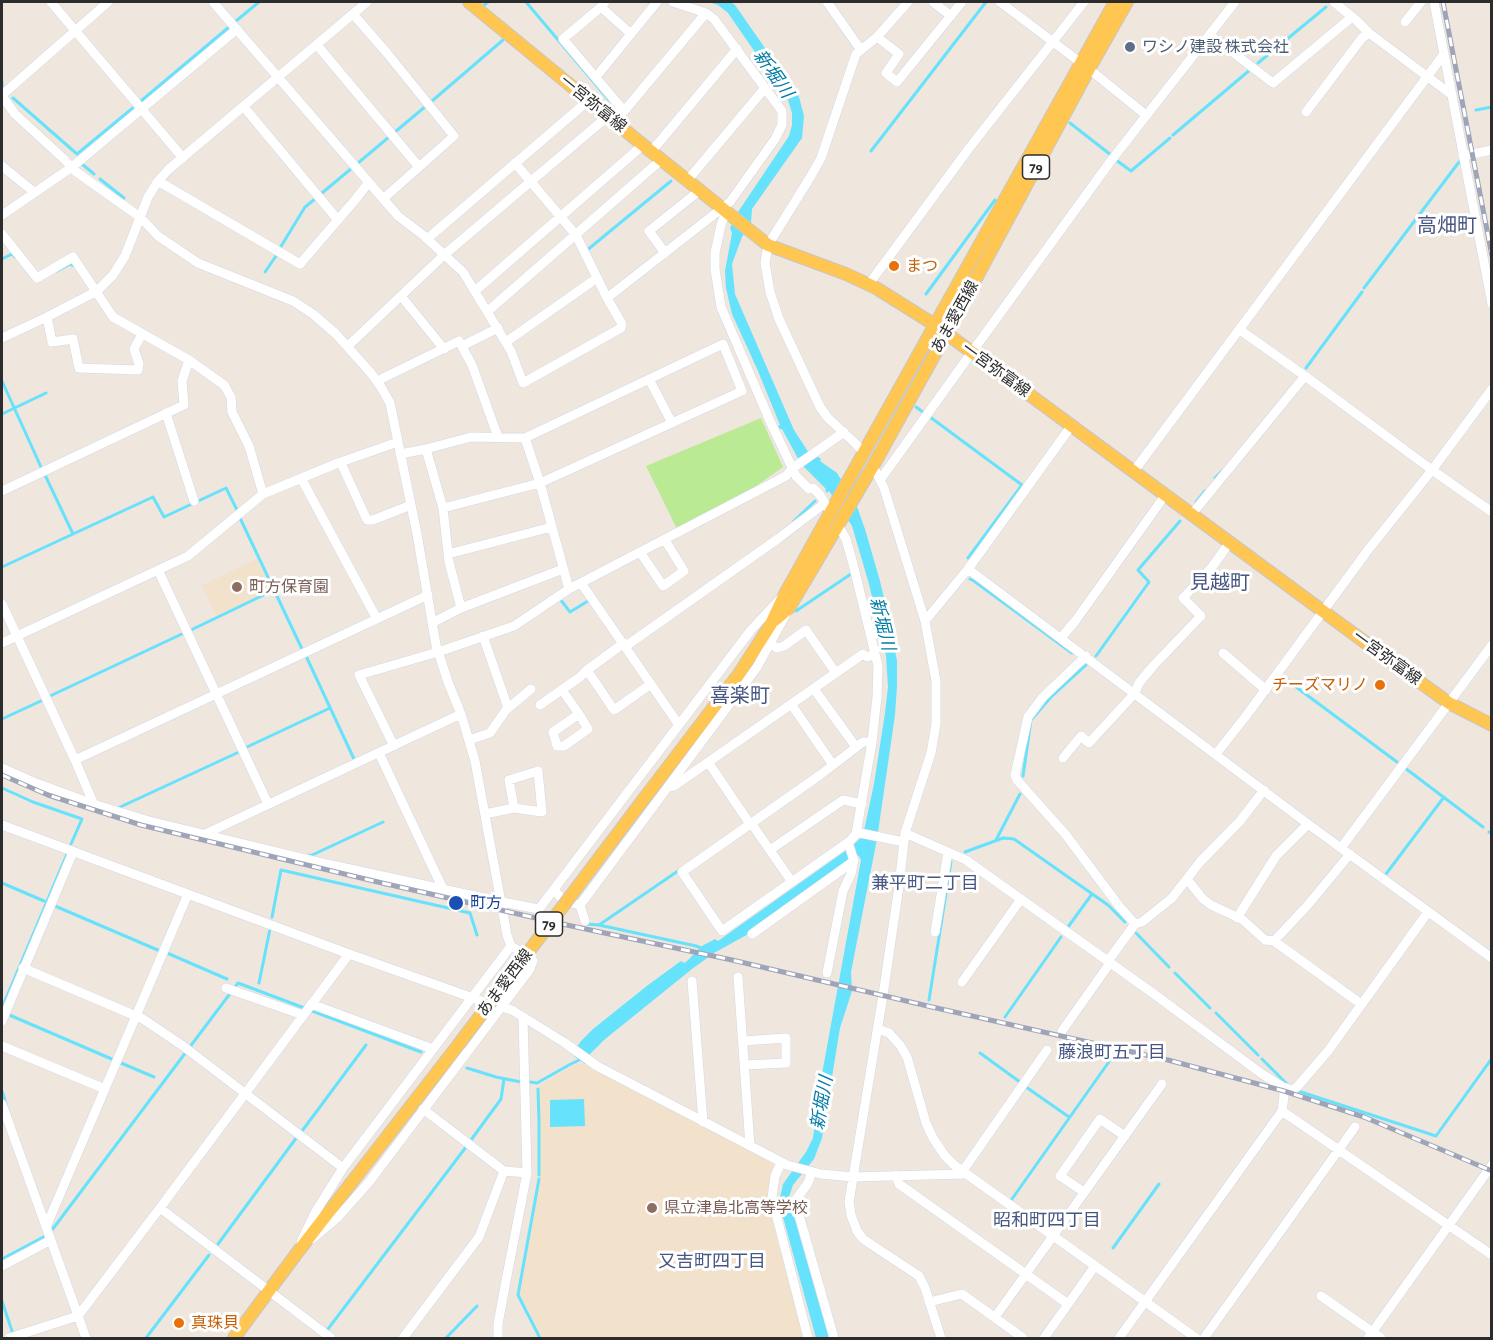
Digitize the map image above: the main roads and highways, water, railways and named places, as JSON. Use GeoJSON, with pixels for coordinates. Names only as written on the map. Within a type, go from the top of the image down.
{"type":"FeatureCollection","features":[{"type":"Feature","properties":{"kind":"main road","name":"一宮弥富線"},"geometry":{"type":"LineString","coordinates":[[469,2],[768,245],[869,285],[935,325],[1449,703],[1491,725]]}},
{"type":"Feature","properties":{"kind":"main road","name":"あま愛西線"},"geometry":{"type":"LineString","coordinates":[[234,1338],[297,1252],[459,1044],[739,674],[771,624],[833,514],[854,497],[873,466],[946,334],[1085,66],[1115,2]]}},
{"type":"Feature","properties":{"kind":"main road","name":"あま愛西線"},"geometry":{"type":"LineString","coordinates":[[771,624],[789,608],[848,483],[935,325],[1085,66],[1127,2]]}},
{"type":"Feature","properties":{"kind":"water","name":"新堀川"},"geometry":{"type":"Polygon","coordinates":[[[709,2],[731,2],[735,5],[799,97],[804,116],[802,138],[752,209],[751,222],[742,237],[732,264],[735,294],[794,430],[809,453],[815,458],[817,456],[821,459],[820,461],[837,473],[856,504],[880,581],[897,661],[895,715],[877,839],[851,972],[852,991],[840,1028],[822,1138],[814,1159],[793,1185],[789,1197],[829,1338],[816,1338],[780,1206],[780,1198],[783,1184],[813,1138],[820,1085],[861,860],[859,856],[856,855],[750,933],[714,953],[692,969],[604,1040],[589,1055],[585,1064],[574,1056],[581,1041],[593,1029],[648,985],[681,961],[684,963],[687,961],[702,946],[715,939],[718,941],[862,837],[874,784],[885,713],[888,687],[886,656],[852,526],[829,491],[827,493],[826,489],[801,464],[782,429],[778,426],[780,425],[758,371],[732,314],[726,288],[725,271],[732,233],[730,228],[738,212],[789,136],[792,113],[788,100],[728,13],[718,5],[709,2]]]}},
{"type":"Feature","properties":{"kind":"water"},"geometry":{"type":"Polygon","coordinates":[[[584,1099],[585,1126],[550,1127],[550,1100],[584,1099]]]}},
{"type":"Feature","properties":{"kind":"waterway"},"geometry":{"type":"LineString","coordinates":[[236,21],[259,2]]}},
{"type":"Feature","properties":{"kind":"waterway"},"geometry":{"type":"LineString","coordinates":[[483,6],[488,2]]}},
{"type":"Feature","properties":{"kind":"waterway"},"geometry":{"type":"LineString","coordinates":[[526,2],[609,100]]}},
{"type":"Feature","properties":{"kind":"waterway"},"geometry":{"type":"LineString","coordinates":[[871,151],[986,2]]}},
{"type":"Feature","properties":{"kind":"waterway"},"geometry":{"type":"LineString","coordinates":[[1258,63],[1326,7]]}},
{"type":"Feature","properties":{"kind":"waterway"},"geometry":{"type":"LineString","coordinates":[[141,101],[229,27]]}},
{"type":"Feature","properties":{"kind":"waterway"},"geometry":{"type":"LineString","coordinates":[[432,101],[503,40]]}},
{"type":"Feature","properties":{"kind":"waterway"},"geometry":{"type":"LineString","coordinates":[[1173,135],[1251,69]]}},
{"type":"Feature","properties":{"kind":"waterway"},"geometry":{"type":"LineString","coordinates":[[13,98],[77,154],[134,107]]}},
{"type":"Feature","properties":{"kind":"waterway"},"geometry":{"type":"LineString","coordinates":[[395,132],[426,106]]}},
{"type":"Feature","properties":{"kind":"waterway"},"geometry":{"type":"LineString","coordinates":[[1476,110],[1492,107]]}},
{"type":"Feature","properties":{"kind":"waterway"},"geometry":{"type":"LineString","coordinates":[[1070,123],[1111,155]]}},
{"type":"Feature","properties":{"kind":"waterway"},"geometry":{"type":"LineString","coordinates":[[358,163],[389,137]]}},
{"type":"Feature","properties":{"kind":"waterway"},"geometry":{"type":"LineString","coordinates":[[1116,160],[1131,171],[1170,138]]}},
{"type":"Feature","properties":{"kind":"waterway"},"geometry":{"type":"LineString","coordinates":[[1364,288],[1459,162]]}},
{"type":"Feature","properties":{"kind":"waterway"},"geometry":{"type":"LineString","coordinates":[[82,164],[94,174]]}},
{"type":"Feature","properties":{"kind":"waterway"},"geometry":{"type":"LineString","coordinates":[[322,193],[352,168]]}},
{"type":"Feature","properties":{"kind":"waterway"},"geometry":{"type":"LineString","coordinates":[[100,179],[124,198]]}},
{"type":"Feature","properties":{"kind":"waterway"},"geometry":{"type":"LineString","coordinates":[[586,251],[671,181]]}},
{"type":"Feature","properties":{"kind":"waterway"},"geometry":{"type":"LineString","coordinates":[[280,248],[305,207],[315,199]]}},
{"type":"Feature","properties":{"kind":"waterway"},"geometry":{"type":"LineString","coordinates":[[926,294],[995,200]]}},
{"type":"Feature","properties":{"kind":"waterway"},"geometry":{"type":"LineString","coordinates":[[2,259],[12,254],[15,257]]}},
{"type":"Feature","properties":{"kind":"waterway"},"geometry":{"type":"LineString","coordinates":[[265,272],[276,256]]}},
{"type":"Feature","properties":{"kind":"waterway"},"geometry":{"type":"LineString","coordinates":[[57,271],[70,264],[75,266]]}},
{"type":"Feature","properties":{"kind":"waterway"},"geometry":{"type":"LineString","coordinates":[[1306,368],[1362,292]]}},
{"type":"Feature","properties":{"kind":"waterway"},"geometry":{"type":"LineString","coordinates":[[2,381],[41,467]]}},
{"type":"Feature","properties":{"kind":"waterway"},"geometry":{"type":"LineString","coordinates":[[2,414],[46,393]]}},
{"type":"Feature","properties":{"kind":"waterway"},"geometry":{"type":"LineString","coordinates":[[916,407],[923,412]]}},
{"type":"Feature","properties":{"kind":"waterway"},"geometry":{"type":"LineString","coordinates":[[930,417],[1022,485],[968,558]]}},
{"type":"Feature","properties":{"kind":"waterway"},"geometry":{"type":"LineString","coordinates":[[1215,478],[1222,471]]}},
{"type":"Feature","properties":{"kind":"waterway"},"geometry":{"type":"LineString","coordinates":[[45,475],[73,534],[153,497],[164,517],[226,488],[237,510]]}},
{"type":"Feature","properties":{"kind":"waterway"},"geometry":{"type":"LineString","coordinates":[[1196,502],[1205,491]]}},
{"type":"Feature","properties":{"kind":"waterway"},"geometry":{"type":"LineString","coordinates":[[794,521],[815,501]]}},
{"type":"Feature","properties":{"kind":"waterway"},"geometry":{"type":"LineString","coordinates":[[240,518],[302,649]]}},
{"type":"Feature","properties":{"kind":"waterway"},"geometry":{"type":"LineString","coordinates":[[1096,656],[1149,582],[1138,570],[1180,521]]}},
{"type":"Feature","properties":{"kind":"waterway"},"geometry":{"type":"LineString","coordinates":[[2,567],[73,534]]}},
{"type":"Feature","properties":{"kind":"waterway"},"geometry":{"type":"LineString","coordinates":[[796,611],[851,574]]}},
{"type":"Feature","properties":{"kind":"waterway"},"geometry":{"type":"LineString","coordinates":[[970,579],[1072,653]]}},
{"type":"Feature","properties":{"kind":"waterway"},"geometry":{"type":"LineString","coordinates":[[191,630],[274,590]]}},
{"type":"Feature","properties":{"kind":"waterway"},"geometry":{"type":"LineString","coordinates":[[560,599],[570,612],[588,601]]}},
{"type":"Feature","properties":{"kind":"waterway"},"geometry":{"type":"LineString","coordinates":[[50,696],[184,633]]}},
{"type":"Feature","properties":{"kind":"waterway"},"geometry":{"type":"LineString","coordinates":[[306,656],[354,759]]}},
{"type":"Feature","properties":{"kind":"waterway"},"geometry":{"type":"LineString","coordinates":[[1023,776],[1031,720],[1051,697],[1086,665]]}},
{"type":"Feature","properties":{"kind":"waterway"},"geometry":{"type":"LineString","coordinates":[[1284,678],[1397,762]]}},
{"type":"Feature","properties":{"kind":"waterway"},"geometry":{"type":"LineString","coordinates":[[2,719],[43,700]]}},
{"type":"Feature","properties":{"kind":"waterway"},"geometry":{"type":"LineString","coordinates":[[247,747],[330,708]]}},
{"type":"Feature","properties":{"kind":"waterway"},"geometry":{"type":"LineString","coordinates":[[118,808],[239,752]]}},
{"type":"Feature","properties":{"kind":"waterway"},"geometry":{"type":"LineString","coordinates":[[1405,768],[1483,827]]}},
{"type":"Feature","properties":{"kind":"waterway"},"geometry":{"type":"LineString","coordinates":[[2,788],[33,802],[82,819],[71,844]]}},
{"type":"Feature","properties":{"kind":"waterway"},"geometry":{"type":"LineString","coordinates":[[996,840],[1020,794]]}},
{"type":"Feature","properties":{"kind":"waterway"},"geometry":{"type":"LineString","coordinates":[[1386,874],[1444,797]]}},
{"type":"Feature","properties":{"kind":"waterway"},"geometry":{"type":"LineString","coordinates":[[309,855],[383,822]]}},
{"type":"Feature","properties":{"kind":"waterway"},"geometry":{"type":"LineString","coordinates":[[965,852],[1003,838],[1014,839],[1108,905],[1125,922]]}},
{"type":"Feature","properties":{"kind":"waterway"},"geometry":{"type":"LineString","coordinates":[[2,1008],[67,854]]}},
{"type":"Feature","properties":{"kind":"waterway"},"geometry":{"type":"LineString","coordinates":[[929,1000],[951,862]]}},
{"type":"Feature","properties":{"kind":"waterway"},"geometry":{"type":"LineString","coordinates":[[272,917],[281,870],[470,913],[477,935]]}},
{"type":"Feature","properties":{"kind":"waterway"},"geometry":{"type":"LineString","coordinates":[[599,925],[678,871]]}},
{"type":"Feature","properties":{"kind":"waterway"},"geometry":{"type":"LineString","coordinates":[[2,883],[44,901]]}},
{"type":"Feature","properties":{"kind":"waterway"},"geometry":{"type":"LineString","coordinates":[[1068,927],[1092,894]]}},
{"type":"Feature","properties":{"kind":"waterway"},"geometry":{"type":"LineString","coordinates":[[55,906],[160,951]]}},
{"type":"Feature","properties":{"kind":"waterway"},"geometry":{"type":"LineString","coordinates":[[586,924],[701,948]]}},
{"type":"Feature","properties":{"kind":"waterway"},"geometry":{"type":"LineString","coordinates":[[259,983],[270,929]]}},
{"type":"Feature","properties":{"kind":"waterway"},"geometry":{"type":"LineString","coordinates":[[1136,933],[1169,967]]}},
{"type":"Feature","properties":{"kind":"waterway"},"geometry":{"type":"LineString","coordinates":[[1005,1017],[1061,937]]}},
{"type":"Feature","properties":{"kind":"waterway"},"geometry":{"type":"LineString","coordinates":[[167,953],[227,979]]}},
{"type":"Feature","properties":{"kind":"waterway"},"geometry":{"type":"LineString","coordinates":[[1175,973],[1210,1008]]}},
{"type":"Feature","properties":{"kind":"waterway"},"geometry":{"type":"LineString","coordinates":[[2,1259],[49,1234],[238,983],[421,1052]]}},
{"type":"Feature","properties":{"kind":"waterway"},"geometry":{"type":"LineString","coordinates":[[1216,1013],[1258,1055]]}},
{"type":"Feature","properties":{"kind":"waterway"},"geometry":{"type":"LineString","coordinates":[[7,1014],[114,1060]]}},
{"type":"Feature","properties":{"kind":"waterway"},"geometry":{"type":"LineString","coordinates":[[302,1131],[366,1045]]}},
{"type":"Feature","properties":{"kind":"waterway"},"geometry":{"type":"LineString","coordinates":[[980,1053],[1020,1082]]}},
{"type":"Feature","properties":{"kind":"waterway"},"geometry":{"type":"LineString","coordinates":[[1012,1199],[1113,1056]]}},
{"type":"Feature","properties":{"kind":"waterway"},"geometry":{"type":"LineString","coordinates":[[1298,1091],[1436,1136],[1492,1058]]}},
{"type":"Feature","properties":{"kind":"waterway"},"geometry":{"type":"LineString","coordinates":[[530,1082],[537,1083],[581,1059]]}},
{"type":"Feature","properties":{"kind":"waterway"},"geometry":{"type":"LineString","coordinates":[[1262,1059],[1288,1085]]}},
{"type":"Feature","properties":{"kind":"waterway"},"geometry":{"type":"LineString","coordinates":[[121,1063],[154,1077]]}},
{"type":"Feature","properties":{"kind":"waterway"},"geometry":{"type":"LineString","coordinates":[[467,1068],[521,1082]]}},
{"type":"Feature","properties":{"kind":"waterway"},"geometry":{"type":"LineString","coordinates":[[471,1140],[501,1099],[504,1079]]}},
{"type":"Feature","properties":{"kind":"waterway"},"geometry":{"type":"LineString","coordinates":[[1026,1087],[1069,1117]]}},
{"type":"Feature","properties":{"kind":"waterway"},"geometry":{"type":"LineString","coordinates":[[538,1089],[539,1175]]}},
{"type":"Feature","properties":{"kind":"waterway"},"geometry":{"type":"LineString","coordinates":[[2,1091],[6,1104]]}},
{"type":"Feature","properties":{"kind":"waterway"},"geometry":{"type":"LineString","coordinates":[[218,1244],[297,1137]]}},
{"type":"Feature","properties":{"kind":"waterway"},"geometry":{"type":"LineString","coordinates":[[328,1329],[466,1147]]}},
{"type":"Feature","properties":{"kind":"waterway"},"geometry":{"type":"LineString","coordinates":[[539,1179],[518,1295],[540,1338]]}},
{"type":"Feature","properties":{"kind":"waterway"},"geometry":{"type":"LineString","coordinates":[[1113,1248],[1159,1184]]}},
{"type":"Feature","properties":{"kind":"waterway"},"geometry":{"type":"LineString","coordinates":[[146,1338],[209,1255]]}},
{"type":"Feature","properties":{"kind":"waterway"},"geometry":{"type":"LineString","coordinates":[[2,1301],[13,1334]]}},
{"type":"Feature","properties":{"kind":"waterway"},"geometry":{"type":"LineString","coordinates":[[446,1338],[477,1306]]}},
{"type":"Feature","properties":{"kind":"railway"},"geometry":{"type":"LineString","coordinates":[[1443,2],[1492,256]]}},
{"type":"Feature","properties":{"kind":"railway"},"geometry":{"type":"LineString","coordinates":[[2,775],[48,795],[141,825],[382,883],[1168,1060],[1284,1091],[1364,1117],[1492,1171]]}},
{"type":"Feature","properties":{"kind":"place","name":"ワシノ建設 株式会社"},"geometry":{"type":"Point","coordinates":[1130,47]}},
{"type":"Feature","properties":{"kind":"place","name":"まつ"},"geometry":{"type":"Point","coordinates":[894,266]}},
{"type":"Feature","properties":{"kind":"place","name":"町方保育園"},"geometry":{"type":"Point","coordinates":[237,587]}},
{"type":"Feature","properties":{"kind":"place","name":"チーズマリノ"},"geometry":{"type":"Point","coordinates":[1380,685]}},
{"type":"Feature","properties":{"kind":"place","name":"町方"},"geometry":{"type":"Point","coordinates":[456,903]}},
{"type":"Feature","properties":{"kind":"place","name":"県立津島北高等学校"},"geometry":{"type":"Point","coordinates":[652,1208]}},
{"type":"Feature","properties":{"kind":"place","name":"真珠貝"},"geometry":{"type":"Point","coordinates":[179,1323]}},
{"type":"Feature","properties":{"kind":"district","name":"高畑町"},"geometry":{"type":"Point","coordinates":[1447,226]}},
{"type":"Feature","properties":{"kind":"district","name":"見越町"},"geometry":{"type":"Point","coordinates":[1220,583]}},
{"type":"Feature","properties":{"kind":"district","name":"喜楽町"},"geometry":{"type":"Point","coordinates":[740,696]}},
{"type":"Feature","properties":{"kind":"district","name":"兼平町二丁目"},"geometry":{"type":"Point","coordinates":[925,884]}},
{"type":"Feature","properties":{"kind":"district","name":"藤浪町五丁目"},"geometry":{"type":"Point","coordinates":[1112,1053]}},
{"type":"Feature","properties":{"kind":"district","name":"昭和町四丁目"},"geometry":{"type":"Point","coordinates":[1047,1221]}},
{"type":"Feature","properties":{"kind":"district","name":"又吉町四丁目"},"geometry":{"type":"Point","coordinates":[712,1262]}}]}
